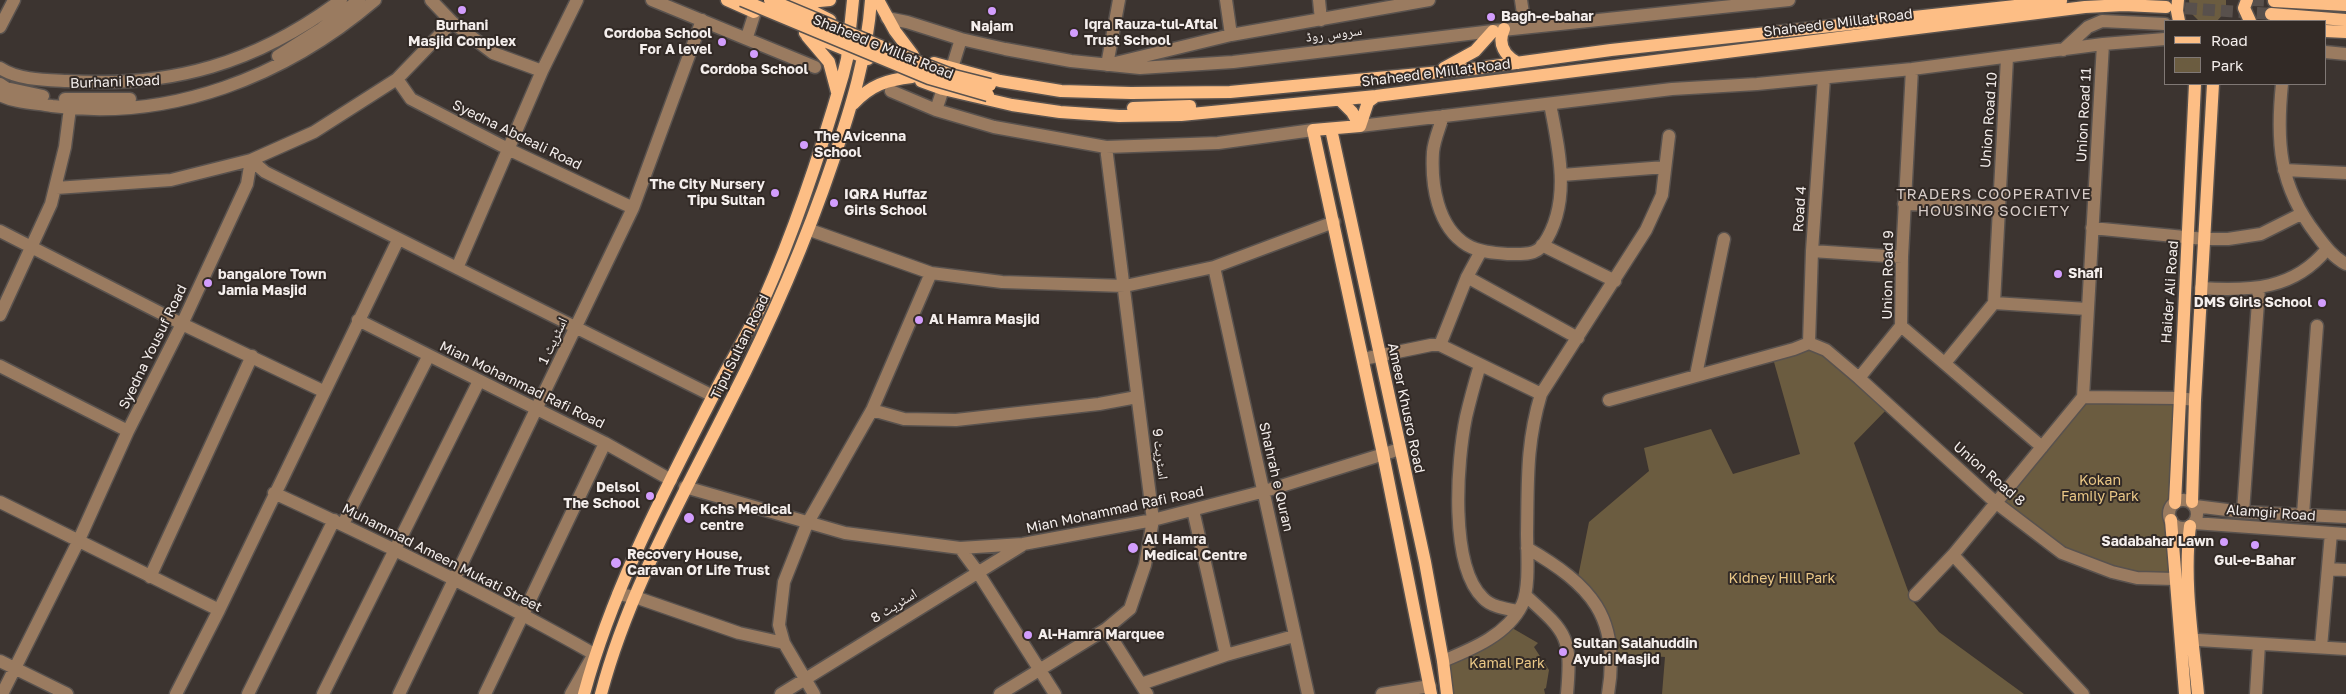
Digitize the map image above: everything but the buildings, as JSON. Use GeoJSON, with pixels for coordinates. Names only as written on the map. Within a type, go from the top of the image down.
{"type":"FeatureCollection","features":[{"type":"Feature","properties":{"kind":"main road","name":"Shaheed e Millat Road"},"geometry":{"type":"LineString","coordinates":[[727,0],[912,78],[943,89],[1012,105],[1060,112],[1119,116],[1181,115],[1376,96],[2085,7],[2124,5],[2166,7]]}},
{"type":"Feature","properties":{"kind":"main road"},"geometry":{"type":"LineString","coordinates":[[742,0],[929,78],[989,90],[1107,100],[1215,98],[1230,92]]}},
{"type":"Feature","properties":{"kind":"main road"},"geometry":{"type":"LineString","coordinates":[[770,0],[989,90],[1032,103],[1078,108],[1113,109],[1260,103],[1272,107]]}},
{"type":"Feature","properties":{"kind":"main road"},"geometry":{"type":"LineString","coordinates":[[794,2],[830,0]]}},
{"type":"Feature","properties":{"kind":"main road","name":"Tipu Sultan Road"},"geometry":{"type":"LineString","coordinates":[[584,694],[594,654],[618,594],[671,480],[763,301],[796,223],[837,94],[848,51],[853,0]]}},
{"type":"Feature","properties":{"kind":"main road","name":"Tipu Sultan Road"},"geometry":{"type":"LineString","coordinates":[[600,694],[610,657],[635,597],[685,487],[776,311],[810,230],[852,105],[868,36],[871,0]]}},
{"type":"Feature","properties":{"kind":"main road"},"geometry":{"type":"LineString","coordinates":[[878,0],[887,18],[913,55]]}},
{"type":"Feature","properties":{"kind":"main road","name":"Shaheed e Millat Road"},"geometry":{"type":"LineString","coordinates":[[794,2],[828,19],[913,55],[1000,81],[1061,91],[1131,93],[1230,92],[1435,72],[1611,50],[2071,0]]}},
{"type":"Feature","properties":{"kind":"main road"},"geometry":{"type":"LineString","coordinates":[[2178,0],[2177,11],[2180,20]]}},
{"type":"Feature","properties":{"kind":"main road"},"geometry":{"type":"LineString","coordinates":[[2238,20],[2242,7],[2240,0]]}},
{"type":"Feature","properties":{"kind":"main road"},"geometry":{"type":"LineString","coordinates":[[2247,0],[2244,8],[2250,20]]}},
{"type":"Feature","properties":{"kind":"main road"},"geometry":{"type":"LineString","coordinates":[[2346,5],[2272,8],[2346,20]]}},
{"type":"Feature","properties":{"kind":"main road"},"geometry":{"type":"LineString","coordinates":[[823,40],[829,36],[832,27],[828,19]]}},
{"type":"Feature","properties":{"kind":"main road"},"geometry":{"type":"LineString","coordinates":[[1435,72],[1454,64],[1475,51],[1498,30],[1504,50],[1511,60],[1518,63]]}},
{"type":"Feature","properties":{"kind":"main road"},"geometry":{"type":"LineString","coordinates":[[2326,30],[2346,32]]}},
{"type":"Feature","properties":{"kind":"main road"},"geometry":{"type":"LineString","coordinates":[[802,31],[829,62],[837,94]]}},
{"type":"Feature","properties":{"kind":"main road"},"geometry":{"type":"LineString","coordinates":[[877,62],[871,52],[871,48],[873,44],[881,41]]}},
{"type":"Feature","properties":{"kind":"main road"},"geometry":{"type":"LineString","coordinates":[[852,105],[863,93],[882,82],[912,78]]}},
{"type":"Feature","properties":{"kind":"main road","name":"Haider Ali Road"},"geometry":{"type":"LineString","coordinates":[[2175,503],[2178,398],[2189,236],[2194,85]]}},
{"type":"Feature","properties":{"kind":"main road"},"geometry":{"type":"LineString","coordinates":[[2193,504],[2195,400],[2213,85]]}},
{"type":"Feature","properties":{"kind":"main road"},"geometry":{"type":"LineString","coordinates":[[1360,126],[1368,102],[1376,96]]}},
{"type":"Feature","properties":{"kind":"main road"},"geometry":{"type":"LineString","coordinates":[[1340,100],[1352,112],[1360,126]]}},
{"type":"Feature","properties":{"kind":"main road"},"geometry":{"type":"LineString","coordinates":[[1360,126],[1313,130],[1383,454],[1430,690]]}},
{"type":"Feature","properties":{"kind":"main road","name":"Ameer Khusro Road"},"geometry":{"type":"LineString","coordinates":[[1331,129],[1400,449],[1443,661],[1447,694]]}},
{"type":"Feature","properties":{"kind":"main road"},"geometry":{"type":"LineString","coordinates":[[713,396],[729,405]]}},
{"type":"Feature","properties":{"kind":"main road"},"geometry":{"type":"LineString","coordinates":[[2171,520],[2174,580],[2185,694]]}},
{"type":"Feature","properties":{"kind":"main road"},"geometry":{"type":"LineString","coordinates":[[2192,524],[2188,543],[2192,640],[2198,694]]}},
{"type":"Feature","properties":{"kind":"main road"},"geometry":{"type":"LineString","coordinates":[[594,654],[610,657]]}},
{"type":"Feature","properties":{"kind":"street"},"geometry":{"type":"LineString","coordinates":[[0,27],[14,0]]}},
{"type":"Feature","properties":{"kind":"street"},"geometry":{"type":"LineString","coordinates":[[0,68],[22,76],[90,83],[132,82],[176,76],[218,66],[263,49],[316,19],[341,0]]}},
{"type":"Feature","properties":{"kind":"street","name":"Burhani Road"},"geometry":{"type":"LineString","coordinates":[[0,84],[33,94],[68,100],[133,99],[174,94],[223,80],[271,60],[313,35],[359,0]]}},
{"type":"Feature","properties":{"kind":"street","name":"Burhani Road"},"geometry":{"type":"LineString","coordinates":[[0,95],[70,108],[99,109],[176,102],[226,87],[273,68],[328,37],[375,0]]}},
{"type":"Feature","properties":{"kind":"street"},"geometry":{"type":"LineString","coordinates":[[431,0],[452,22],[492,53],[542,71]]}},
{"type":"Feature","properties":{"kind":"street"},"geometry":{"type":"LineString","coordinates":[[457,268],[510,150],[542,71],[577,0]]}},
{"type":"Feature","properties":{"kind":"street"},"geometry":{"type":"LineString","coordinates":[[652,0],[747,37],[815,67]]}},
{"type":"Feature","properties":{"kind":"street"},"geometry":{"type":"LineString","coordinates":[[1119,0],[1107,65],[1231,35],[1429,0]]}},
{"type":"Feature","properties":{"kind":"street"},"geometry":{"type":"LineString","coordinates":[[1226,0],[1231,35]]}},
{"type":"Feature","properties":{"kind":"street"},"geometry":{"type":"LineString","coordinates":[[1319,0],[1321,20]]}},
{"type":"Feature","properties":{"kind":"street"},"geometry":{"type":"LineString","coordinates":[[1521,0],[1525,27]]}},
{"type":"Feature","properties":{"kind":"street","name":"سروس روڈ"},"geometry":{"type":"LineString","coordinates":[[887,18],[908,22],[961,39],[1072,61],[1140,68],[1233,62],[1498,30],[1789,0]]}},
{"type":"Feature","properties":{"kind":"street"},"geometry":{"type":"LineString","coordinates":[[747,37],[755,12]]}},
{"type":"Feature","properties":{"kind":"street","name":"اسٹریٹ 1"},"geometry":{"type":"LineString","coordinates":[[399,694],[633,208],[702,20]]}},
{"type":"Feature","properties":{"kind":"street"},"geometry":{"type":"LineString","coordinates":[[2062,51],[2088,27],[2102,21],[2164,24]]}},
{"type":"Feature","properties":{"kind":"street"},"geometry":{"type":"LineString","coordinates":[[56,188],[171,180],[251,160],[314,132],[397,79],[452,22]]}},
{"type":"Feature","properties":{"kind":"street"},"geometry":{"type":"LineString","coordinates":[[952,68],[961,39]]}},
{"type":"Feature","properties":{"kind":"street"},"geometry":{"type":"LineString","coordinates":[[1360,126],[1672,89],[1824,78],[2007,58],[2103,44],[2164,39]]}},
{"type":"Feature","properties":{"kind":"street","name":"Union Road 11"},"geometry":{"type":"LineString","coordinates":[[2083,397],[2103,44]]}},
{"type":"Feature","properties":{"kind":"street"},"geometry":{"type":"LineString","coordinates":[[2326,52],[2346,54]]}},
{"type":"Feature","properties":{"kind":"street","name":"Union Road 10"},"geometry":{"type":"LineString","coordinates":[[1994,303],[2007,58]]}},
{"type":"Feature","properties":{"kind":"street","name":"Union Road 9"},"geometry":{"type":"LineString","coordinates":[[1912,69],[1904,204],[1902,326],[2042,447]]}},
{"type":"Feature","properties":{"kind":"street","name":"Road 4"},"geometry":{"type":"LineString","coordinates":[[1809,343],[1812,251],[1824,78]]}},
{"type":"Feature","properties":{"kind":"street","name":"Syedna Abdeali Road"},"geometry":{"type":"LineString","coordinates":[[397,79],[411,99],[510,150],[633,208]]}},
{"type":"Feature","properties":{"kind":"street"},"geometry":{"type":"LineString","coordinates":[[2282,85],[2279,113],[2280,157],[2289,189],[2301,214],[2327,249],[2346,264]]}},
{"type":"Feature","properties":{"kind":"street"},"geometry":{"type":"LineString","coordinates":[[936,110],[943,89]]}},
{"type":"Feature","properties":{"kind":"street"},"geometry":{"type":"LineString","coordinates":[[891,91],[936,110],[994,127],[1029,135],[1106,147],[1218,143],[1313,130]]}},
{"type":"Feature","properties":{"kind":"street"},"geometry":{"type":"LineString","coordinates":[[1443,116],[1433,151],[1434,184],[1441,213],[1448,225],[1459,239],[1481,251],[1527,254],[1542,246],[1556,217],[1562,175],[1550,104]]}},
{"type":"Feature","properties":{"kind":"street"},"geometry":{"type":"LineString","coordinates":[[0,315],[33,247],[56,188],[65,148],[70,108]]}},
{"type":"Feature","properties":{"kind":"street"},"geometry":{"type":"LineString","coordinates":[[1443,661],[1471,650],[1492,637],[1510,622],[1518,611],[1525,595],[1529,445],[1532,424],[1542,394],[1646,230],[1662,195],[1668,136]]}},
{"type":"Feature","properties":{"kind":"street","name":"اسٹریٹ 9"},"geometry":{"type":"LineString","coordinates":[[1000,694],[1106,629],[1130,609],[1145,565],[1153,520],[1106,147]]}},
{"type":"Feature","properties":{"kind":"street"},"geometry":{"type":"LineString","coordinates":[[251,160],[265,172],[398,240],[713,396]]}},
{"type":"Feature","properties":{"kind":"street","name":"Syedna Yousuf Road"},"geometry":{"type":"LineString","coordinates":[[2,694],[78,542],[128,430],[182,324],[247,184],[251,160]]}},
{"type":"Feature","properties":{"kind":"street"},"geometry":{"type":"LineString","coordinates":[[1562,175],[1665,167]]}},
{"type":"Feature","properties":{"kind":"street"},"geometry":{"type":"LineString","coordinates":[[2284,170],[2346,173]]}},
{"type":"Feature","properties":{"kind":"street"},"geometry":{"type":"LineString","coordinates":[[1904,204],[1998,207]]}},
{"type":"Feature","properties":{"kind":"street"},"geometry":{"type":"LineString","coordinates":[[2092,228],[2205,239],[2228,239],[2261,234],[2301,214]]}},
{"type":"Feature","properties":{"kind":"street"},"geometry":{"type":"LineString","coordinates":[[810,230],[931,273],[1002,282],[1124,286],[1214,267],[1334,222]]}},
{"type":"Feature","properties":{"kind":"street"},"geometry":{"type":"LineString","coordinates":[[0,231],[182,324],[323,391]]}},
{"type":"Feature","properties":{"kind":"street"},"geometry":{"type":"LineString","coordinates":[[1696,374],[1724,239]]}},
{"type":"Feature","properties":{"kind":"street"},"geometry":{"type":"LineString","coordinates":[[176,694],[219,610],[323,391],[398,240]]}},
{"type":"Feature","properties":{"kind":"street"},"geometry":{"type":"LineString","coordinates":[[1542,246],[1615,281]]}},
{"type":"Feature","properties":{"kind":"street"},"geometry":{"type":"LineString","coordinates":[[2201,288],[2229,290],[2259,288],[2292,278],[2314,264],[2327,249]]}},
{"type":"Feature","properties":{"kind":"street"},"geometry":{"type":"LineString","coordinates":[[1440,345],[1467,277],[1481,251]]}},
{"type":"Feature","properties":{"kind":"street"},"geometry":{"type":"LineString","coordinates":[[1812,251],[1902,257]]}},
{"type":"Feature","properties":{"kind":"street","name":"Shahrah e Quran"},"geometry":{"type":"LineString","coordinates":[[1214,267],[1242,400],[1265,491],[1294,636],[1308,694]]}},
{"type":"Feature","properties":{"kind":"street"},"geometry":{"type":"LineString","coordinates":[[814,694],[784,644],[779,625],[784,582],[807,524],[872,410],[931,273]]}},
{"type":"Feature","properties":{"kind":"street"},"geometry":{"type":"LineString","coordinates":[[1467,277],[1578,338]]}},
{"type":"Feature","properties":{"kind":"street"},"geometry":{"type":"LineString","coordinates":[[2243,512],[2259,288]]}},
{"type":"Feature","properties":{"kind":"street"},"geometry":{"type":"LineString","coordinates":[[1945,363],[1994,303],[2088,309]]}},
{"type":"Feature","properties":{"kind":"street","name":"Mian Mohammad Rafi Road"},"geometry":{"type":"LineString","coordinates":[[358,320],[479,382],[538,408],[605,442],[671,480]]}},
{"type":"Feature","properties":{"kind":"street"},"geometry":{"type":"LineString","coordinates":[[1859,378],[1902,326]]}},
{"type":"Feature","properties":{"kind":"street"},"geometry":{"type":"LineString","coordinates":[[2303,514],[2317,326]]}},
{"type":"Feature","properties":{"kind":"street"},"geometry":{"type":"LineString","coordinates":[[1609,400],[1696,374],[1794,349],[1809,343]]}},
{"type":"Feature","properties":{"kind":"street","name":"Union Road 8"},"geometry":{"type":"LineString","coordinates":[[1809,343],[1826,350],[1995,502],[2062,553],[2112,572],[2137,578],[2174,580]]}},
{"type":"Feature","properties":{"kind":"street"},"geometry":{"type":"LineString","coordinates":[[1363,359],[1440,345],[1542,394]]}},
{"type":"Feature","properties":{"kind":"street"},"geometry":{"type":"LineString","coordinates":[[150,576],[252,356]]}},
{"type":"Feature","properties":{"kind":"street"},"geometry":{"type":"LineString","coordinates":[[248,694],[428,356]]}},
{"type":"Feature","properties":{"kind":"street"},"geometry":{"type":"LineString","coordinates":[[1480,365],[1466,418],[1459,473],[1460,539],[1466,572],[1483,599],[1499,607],[1518,611]]}},
{"type":"Feature","properties":{"kind":"street"},"geometry":{"type":"LineString","coordinates":[[0,366],[128,430]]}},
{"type":"Feature","properties":{"kind":"street"},"geometry":{"type":"LineString","coordinates":[[323,694],[479,382]]}},
{"type":"Feature","properties":{"kind":"street"},"geometry":{"type":"LineString","coordinates":[[872,410],[904,419],[956,420],[1099,404],[1137,397]]}},
{"type":"Feature","properties":{"kind":"street"},"geometry":{"type":"LineString","coordinates":[[1915,595],[1953,555],[2083,397],[2178,398],[2195,400]]}},
{"type":"Feature","properties":{"kind":"street"},"geometry":{"type":"LineString","coordinates":[[485,694],[605,442]]}},
{"type":"Feature","properties":{"kind":"street","name":"Mian Mohammad Rafi Road"},"geometry":{"type":"LineString","coordinates":[[685,487],[807,524],[845,533],[960,548],[1023,544],[1153,520],[1265,491],[1400,449]]}},
{"type":"Feature","properties":{"kind":"street","name":"Muhammad Ameen Mukati Street"},"geometry":{"type":"LineString","coordinates":[[274,493],[395,549],[524,614],[594,654]]}},
{"type":"Feature","properties":{"kind":"street"},"geometry":{"type":"LineString","coordinates":[[2184,500],[2193,504],[2197,514],[2192,524],[2178,527],[2171,520],[2170,510],[2175,503],[2184,500]]}},
{"type":"Feature","properties":{"kind":"street"},"geometry":{"type":"LineString","coordinates":[[0,502],[219,610]]}},
{"type":"Feature","properties":{"kind":"street","name":"Alamgir Road"},"geometry":{"type":"LineString","coordinates":[[2193,504],[2243,512],[2346,517]]}},
{"type":"Feature","properties":{"kind":"street"},"geometry":{"type":"LineString","coordinates":[[1193,510],[1226,655]]}},
{"type":"Feature","properties":{"kind":"street","name":"Alamgir Road"},"geometry":{"type":"LineString","coordinates":[[2192,524],[2346,534]]}},
{"type":"Feature","properties":{"kind":"street"},"geometry":{"type":"LineString","coordinates":[[2321,647],[2331,533]]}},
{"type":"Feature","properties":{"kind":"street","name":"اسٹریٹ 8"},"geometry":{"type":"LineString","coordinates":[[781,694],[1023,544]]}},
{"type":"Feature","properties":{"kind":"street"},"geometry":{"type":"LineString","coordinates":[[960,548],[977,571],[1055,694]]}},
{"type":"Feature","properties":{"kind":"street"},"geometry":{"type":"LineString","coordinates":[[1527,548],[1571,576],[1599,609],[1606,625],[1610,645],[1611,676],[1608,694]]}},
{"type":"Feature","properties":{"kind":"street"},"geometry":{"type":"LineString","coordinates":[[1953,555],[2083,694]]}},
{"type":"Feature","properties":{"kind":"street"},"geometry":{"type":"LineString","coordinates":[[2328,569],[2346,570]]}},
{"type":"Feature","properties":{"kind":"street"},"geometry":{"type":"LineString","coordinates":[[618,594],[635,597],[739,633],[784,644]]}},
{"type":"Feature","properties":{"kind":"street"},"geometry":{"type":"LineString","coordinates":[[1525,595],[1551,618],[1563,633],[1568,646],[1570,664],[1567,694]]}},
{"type":"Feature","properties":{"kind":"street"},"geometry":{"type":"LineString","coordinates":[[1106,629],[1144,689],[1226,655],[1294,636]]}},
{"type":"Feature","properties":{"kind":"street"},"geometry":{"type":"LineString","coordinates":[[2179,639],[2346,649]]}},
{"type":"Feature","properties":{"kind":"street"},"geometry":{"type":"LineString","coordinates":[[2256,694],[2259,644]]}},
{"type":"Feature","properties":{"kind":"street"},"geometry":{"type":"LineString","coordinates":[[571,694],[594,654]]}},
{"type":"Feature","properties":{"kind":"street"},"geometry":{"type":"LineString","coordinates":[[0,662],[67,694]]}},
{"type":"Feature","properties":{"kind":"street"},"geometry":{"type":"LineString","coordinates":[[1382,694],[1430,690]]}},
{"type":"Feature","properties":{"kind":"green space"},"geometry":{"type":"Polygon","coordinates":[[[2189,0],[2226,0],[2226,11],[2218,20],[2198,20],[2190,12],[2189,0]]]}},
{"type":"Feature","properties":{"kind":"green space","name":"Kidney Hill Park"},"geometry":{"type":"Polygon","coordinates":[[[1809,343],[1890,406],[1854,443],[1911,599],[1939,632],[2024,694],[1662,694],[1665,657],[1611,653],[1599,609],[1577,582],[1589,522],[1649,471],[1644,448],[1711,429],[1733,474],[1800,454],[1772,355],[1809,343]]]}},
{"type":"Feature","properties":{"kind":"green space","name":"Kokan Family Park"},"geometry":{"type":"Polygon","coordinates":[[[2083,397],[2178,398],[2172,540],[2174,579],[2137,578],[2062,553],[1995,502],[2083,397]]]}},
{"type":"Feature","properties":{"kind":"green space","name":"Kamal Park"},"geometry":{"type":"Polygon","coordinates":[[[1507,625],[1538,643],[1534,647],[1549,670],[1546,688],[1544,689],[1545,694],[1448,694],[1443,661],[1507,625]]]}},
{"type":"Feature","properties":{"kind":"tunnel"},"geometry":{"type":"LineString","coordinates":[[2252,0],[2274,1]]}},
{"type":"Feature","properties":{"kind":"tunnel"},"geometry":{"type":"LineString","coordinates":[[2167,7],[2271,14]]}},
{"type":"Feature","properties":{"kind":"place","name":"Burhani Masjid Complex"},"geometry":{"type":"Point","coordinates":[462,10]}},
{"type":"Feature","properties":{"kind":"place","name":"Najam"},"geometry":{"type":"Point","coordinates":[992,11]}},
{"type":"Feature","properties":{"kind":"place","name":"Bagh-e-bahar"},"geometry":{"type":"Point","coordinates":[1491,17]}},
{"type":"Feature","properties":{"kind":"place","name":"Iqra Rauza-tul-Aftal Trust School"},"geometry":{"type":"Point","coordinates":[1074,33]}},
{"type":"Feature","properties":{"kind":"place","name":"Cordoba School For A level"},"geometry":{"type":"Point","coordinates":[722,42]}},
{"type":"Feature","properties":{"kind":"place","name":"Cordoba School"},"geometry":{"type":"Point","coordinates":[754,54]}},
{"type":"Feature","properties":{"kind":"place","name":"The Avicenna School"},"geometry":{"type":"Point","coordinates":[804,145]}},
{"type":"Feature","properties":{"kind":"place","name":"The City Nursery Tipu Sultan"},"geometry":{"type":"Point","coordinates":[775,193]}},
{"type":"Feature","properties":{"kind":"place","name":"IQRA Huffaz Girls School"},"geometry":{"type":"Point","coordinates":[834,203]}},
{"type":"Feature","properties":{"kind":"place","name":"Shafi"},"geometry":{"type":"Point","coordinates":[2058,274]}},
{"type":"Feature","properties":{"kind":"place","name":"bangalore Town Jamia Masjid"},"geometry":{"type":"Point","coordinates":[208,283]}},
{"type":"Feature","properties":{"kind":"place","name":"DMS Girls School"},"geometry":{"type":"Point","coordinates":[2322,303]}},
{"type":"Feature","properties":{"kind":"place","name":"Al Hamra Masjid"},"geometry":{"type":"Point","coordinates":[919,320]}},
{"type":"Feature","properties":{"kind":"place","name":"Delsol The School"},"geometry":{"type":"Point","coordinates":[650,496]}},
{"type":"Feature","properties":{"kind":"place","name":"Kchs Medical centre"},"geometry":{"type":"Point","coordinates":[689,518]}},
{"type":"Feature","properties":{"kind":"place","name":"Sadabahar Lawn"},"geometry":{"type":"Point","coordinates":[2224,542]}},
{"type":"Feature","properties":{"kind":"place","name":"Gul-e-Bahar"},"geometry":{"type":"Point","coordinates":[2255,545]}},
{"type":"Feature","properties":{"kind":"place","name":"Al Hamra Medical Centre"},"geometry":{"type":"Point","coordinates":[1133,548]}},
{"type":"Feature","properties":{"kind":"place","name":"Recovery House, Caravan Of Life Trust"},"geometry":{"type":"Point","coordinates":[616,563]}},
{"type":"Feature","properties":{"kind":"place","name":"Al-Hamra Marquee"},"geometry":{"type":"Point","coordinates":[1028,635]}},
{"type":"Feature","properties":{"kind":"place","name":"Sultan Salahuddin Ayubi Masjid"},"geometry":{"type":"Point","coordinates":[1563,652]}},
{"type":"Feature","properties":{"kind":"district","name":"TRADERS COOPERATIVE HOUSING SOCIETY"},"geometry":{"type":"Point","coordinates":[1994,202]}}]}
